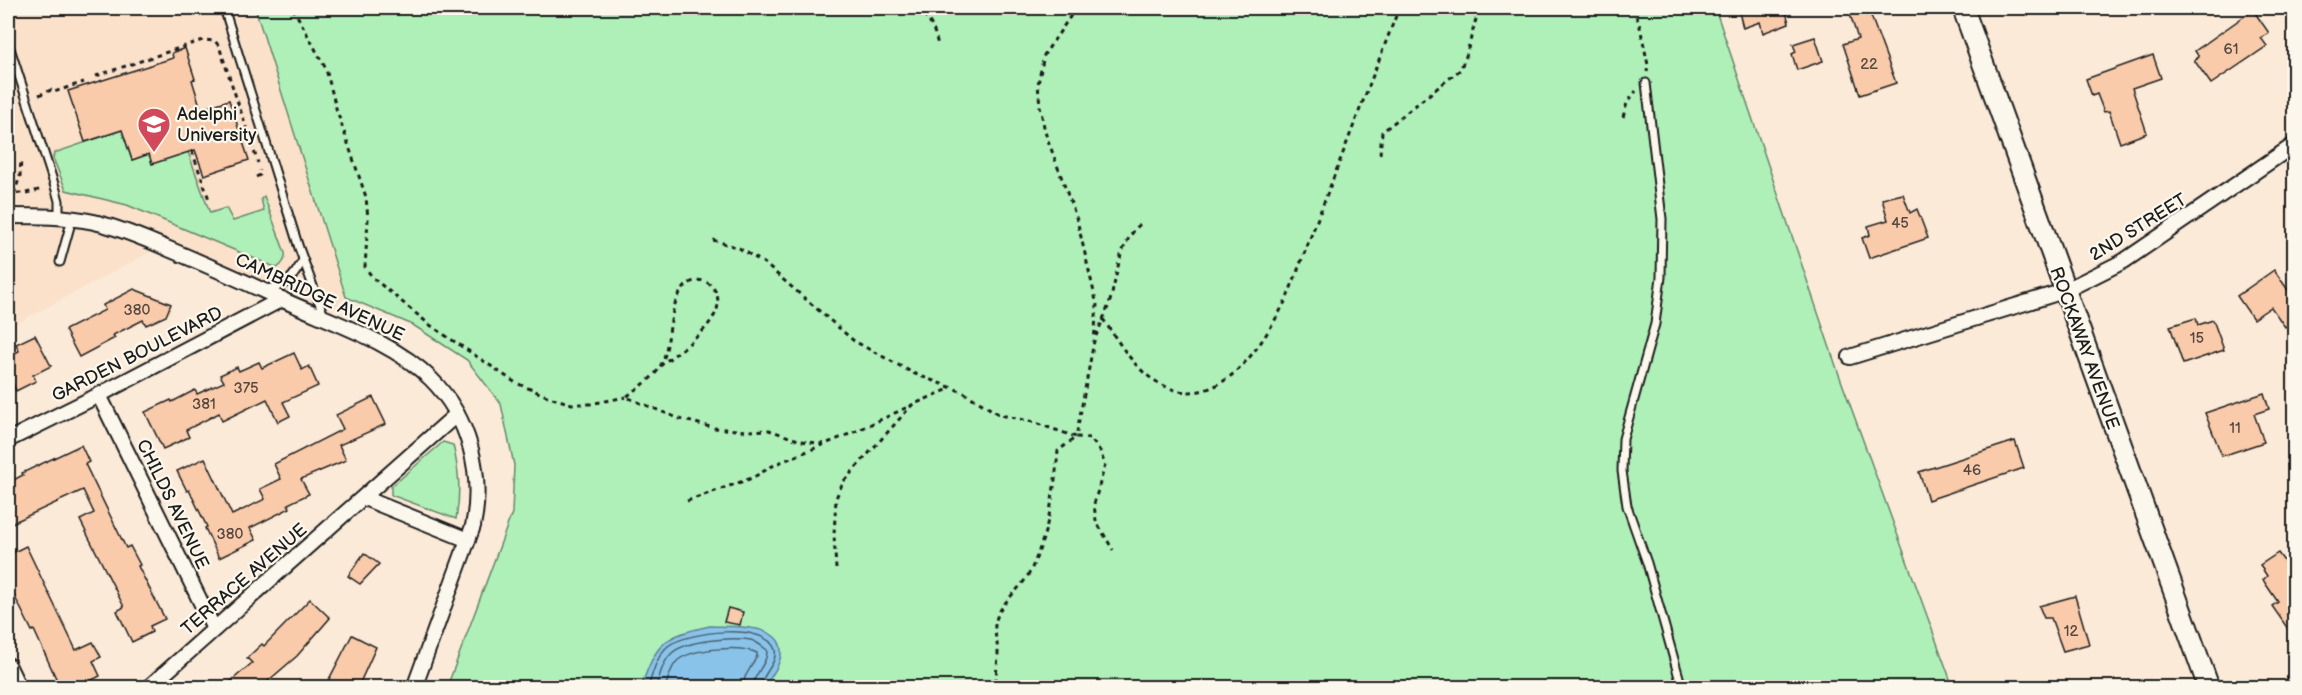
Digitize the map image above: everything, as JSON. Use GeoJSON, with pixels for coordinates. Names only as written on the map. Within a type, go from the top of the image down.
{"type":"FeatureCollection","features":[{"type":"Feature","properties":{"kind":"main road","name":"ROCKAWAY AVENUE"},"geometry":{"type":"LineString","coordinates":[[1963,8],[2064,291],[2210,687]]}},
{"type":"Feature","properties":{"kind":"street","name":"2ND STREET"},"geometry":{"type":"LineString","coordinates":[[1850,357],[2064,291],[2124,261],[2295,145]]}},
{"type":"Feature","properties":{"kind":"street","name":"CAMBRIDGE AVENUE"},"geometry":{"type":"LineString","coordinates":[[8,216],[65,218],[95,223],[140,237],[380,344],[417,366],[445,395],[469,439],[477,489],[476,510],[468,540],[414,687]]}},
{"type":"Feature","properties":{"kind":"street","name":"GARDEN BOULEVARD"},"geometry":{"type":"LineString","coordinates":[[8,440],[282,299]]}},
{"type":"Feature","properties":{"kind":"street","name":"CHILDS AVENUE"},"geometry":{"type":"LineString","coordinates":[[99,395],[214,629]]}},
{"type":"Feature","properties":{"kind":"street","name":"TERRACE AVENUE"},"geometry":{"type":"LineString","coordinates":[[148,687],[457,414]]}},
{"type":"Feature","properties":{"kind":"street"},"geometry":{"type":"LineString","coordinates":[[364,498],[468,540]]}},
{"type":"Feature","properties":{"kind":"street"},"geometry":{"type":"LineString","coordinates":[[8,664],[19,687]]}},
{"type":"Feature","properties":{"kind":"lane"},"geometry":{"type":"LineString","coordinates":[[224,8],[303,260],[325,319]]}},
{"type":"Feature","properties":{"kind":"lane"},"geometry":{"type":"LineString","coordinates":[[8,42],[65,218],[60,262]]}},
{"type":"Feature","properties":{"kind":"lane"},"geometry":{"type":"LineString","coordinates":[[1646,83],[1662,219],[1661,277],[1655,324],[1623,439],[1622,471],[1627,506],[1647,563],[1682,687]]}},
{"type":"Feature","properties":{"kind":"lane"},"geometry":{"type":"LineString","coordinates":[[261,289],[277,288],[288,283],[303,260]]}},
{"type":"Feature","properties":{"kind":"path"},"geometry":{"type":"LineString","coordinates":[[293,8],[326,69],[336,108],[366,197],[368,219],[365,267],[373,278],[430,325],[516,383],[572,404],[590,404],[626,397],[648,381],[660,366],[701,332],[715,315],[718,295],[712,286],[703,281],[694,282],[685,286],[678,296],[660,366]]}},
{"type":"Feature","properties":{"kind":"path"},"geometry":{"type":"LineString","coordinates":[[918,8],[926,15],[936,35],[938,46]]}},
{"type":"Feature","properties":{"kind":"path"},"geometry":{"type":"LineString","coordinates":[[996,680],[998,654],[995,626],[999,613],[1029,573],[1040,547],[1056,485],[1058,451],[1076,437],[1094,341],[1097,305],[1077,220],[1045,132],[1038,84],[1044,55],[1076,8]]}},
{"type":"Feature","properties":{"kind":"path"},"geometry":{"type":"LineString","coordinates":[[1103,319],[1136,365],[1157,382],[1179,391],[1204,391],[1227,381],[1272,328],[1287,298],[1399,8]]}},
{"type":"Feature","properties":{"kind":"path"},"geometry":{"type":"LineString","coordinates":[[1380,154],[1382,132],[1460,70],[1467,56],[1479,8]]}},
{"type":"Feature","properties":{"kind":"path"},"geometry":{"type":"LineString","coordinates":[[1623,117],[1627,103],[1638,87],[1646,83],[1648,65],[1639,22],[1632,8]]}},
{"type":"Feature","properties":{"kind":"path"},"geometry":{"type":"LineString","coordinates":[[96,76],[203,40],[215,41],[219,46],[260,168],[260,175],[256,177]]}},
{"type":"Feature","properties":{"kind":"path"},"geometry":{"type":"LineString","coordinates":[[39,96],[51,90],[54,92],[84,82]]}},
{"type":"Feature","properties":{"kind":"path"},"geometry":{"type":"LineString","coordinates":[[192,151],[210,202]]}},
{"type":"Feature","properties":{"kind":"path"},"geometry":{"type":"LineString","coordinates":[[14,194],[20,176],[21,159]]}},
{"type":"Feature","properties":{"kind":"path"},"geometry":{"type":"LineString","coordinates":[[8,194],[43,189]]}},
{"type":"Feature","properties":{"kind":"path"},"geometry":{"type":"LineString","coordinates":[[1094,341],[1103,319],[1122,250],[1131,233],[1142,223]]}},
{"type":"Feature","properties":{"kind":"path"},"geometry":{"type":"LineString","coordinates":[[713,240],[739,248],[764,263],[854,341],[915,374],[963,392],[1000,414],[1060,430],[1076,437],[1090,438],[1105,465],[1094,504],[1096,521],[1113,550]]}},
{"type":"Feature","properties":{"kind":"path"},"geometry":{"type":"LineString","coordinates":[[687,501],[752,478],[776,464],[950,388]]}},
{"type":"Feature","properties":{"kind":"path"},"geometry":{"type":"LineString","coordinates":[[626,397],[680,419],[714,429],[769,430],[801,441],[824,444]]}},
{"type":"Feature","properties":{"kind":"path"},"geometry":{"type":"LineString","coordinates":[[836,569],[834,535],[836,498],[843,482],[912,405]]}},
{"type":"Feature","properties":{"kind":"shaded area","name":"Adelphi University"},"geometry":{"type":"Polygon","coordinates":[[[8,8],[255,8],[345,297],[325,319],[162,246],[8,328],[8,8]]]}},
{"type":"Feature","properties":{"kind":"green space"},"geometry":{"type":"Polygon","coordinates":[[[255,8],[1715,8],[1837,369],[1953,687],[447,687],[512,513],[514,465],[501,404],[467,360],[413,325],[346,297],[255,8]]]}},
{"type":"Feature","properties":{"kind":"green space"},"geometry":{"type":"Polygon","coordinates":[[[122,130],[132,160],[149,154],[188,152],[210,213],[226,208],[233,221],[264,211],[261,199],[264,196],[285,253],[282,263],[277,268],[127,205],[66,190],[53,158],[54,153],[122,130]]]}},
{"type":"Feature","properties":{"kind":"green space"},"geometry":{"type":"Polygon","coordinates":[[[443,442],[453,445],[457,464],[459,491],[456,519],[391,495],[391,487],[443,442]]]}},
{"type":"Feature","properties":{"kind":"water"},"geometry":{"type":"Polygon","coordinates":[[[710,626],[754,628],[774,636],[780,644],[781,654],[779,663],[764,687],[641,687],[652,660],[664,643],[682,633],[710,626]]]}},
{"type":"Feature","properties":{"kind":"building"},"geometry":{"type":"Polygon","coordinates":[[[1738,8],[1795,9],[1786,12],[1789,23],[1763,33],[1760,22],[1743,28],[1738,8]]]}},
{"type":"Feature","properties":{"kind":"building"},"geometry":{"type":"Polygon","coordinates":[[[1848,8],[1868,8],[1896,83],[1860,95],[1843,44],[1858,39],[1848,8]]]}},
{"type":"Feature","properties":{"kind":"building"},"geometry":{"type":"Polygon","coordinates":[[[2253,10],[2269,33],[2261,38],[2267,46],[2211,84],[2194,60],[2199,57],[2195,51],[2253,10]]]}},
{"type":"Feature","properties":{"kind":"building"},"geometry":{"type":"Polygon","coordinates":[[[1815,37],[1823,61],[1797,70],[1792,54],[1796,52],[1793,44],[1815,37]]]}},
{"type":"Feature","properties":{"kind":"building"},"geometry":{"type":"Polygon","coordinates":[[[185,48],[195,79],[192,80],[201,109],[229,100],[249,160],[204,175],[195,150],[152,164],[149,154],[132,160],[122,130],[85,142],[68,91],[173,58],[172,53],[185,48]]]}},
{"type":"Feature","properties":{"kind":"building"},"geometry":{"type":"Polygon","coordinates":[[[2153,55],[2161,78],[2132,88],[2147,133],[2120,143],[2109,111],[2104,112],[2097,94],[2092,96],[2086,79],[2153,55]]]}},
{"type":"Feature","properties":{"kind":"building"},"geometry":{"type":"Polygon","coordinates":[[[1903,194],[1910,213],[1917,209],[1928,238],[1869,258],[1862,238],[1870,235],[1868,226],[1888,220],[1882,199],[1903,194]]]}},
{"type":"Feature","properties":{"kind":"building"},"geometry":{"type":"Polygon","coordinates":[[[2274,270],[2295,300],[2295,321],[2285,327],[2271,307],[2253,319],[2237,296],[2274,270]]]}},
{"type":"Feature","properties":{"kind":"building"},"geometry":{"type":"Polygon","coordinates":[[[134,289],[171,304],[166,316],[146,325],[143,320],[113,335],[115,338],[79,357],[65,330],[105,310],[103,305],[134,289]]]}},
{"type":"Feature","properties":{"kind":"building"},"geometry":{"type":"Polygon","coordinates":[[[2196,318],[2198,325],[2213,320],[2224,350],[2183,364],[2170,326],[2196,318]]]}},
{"type":"Feature","properties":{"kind":"building"},"geometry":{"type":"Polygon","coordinates":[[[35,335],[51,366],[33,375],[36,381],[16,391],[8,372],[8,357],[19,351],[16,344],[35,335]]]}},
{"type":"Feature","properties":{"kind":"building"},"geometry":{"type":"Polygon","coordinates":[[[294,353],[302,370],[309,366],[318,386],[283,402],[290,416],[278,422],[267,399],[222,421],[219,413],[186,430],[189,437],[163,449],[145,412],[195,390],[197,394],[224,382],[220,375],[237,367],[239,371],[259,362],[262,368],[294,353]]]}},
{"type":"Feature","properties":{"kind":"building"},"geometry":{"type":"Polygon","coordinates":[[[2264,393],[2269,409],[2254,414],[2264,442],[2222,456],[2205,413],[2264,393]]]}},
{"type":"Feature","properties":{"kind":"building"},"geometry":{"type":"Polygon","coordinates":[[[373,397],[386,424],[339,445],[346,460],[301,479],[309,494],[288,504],[290,508],[250,528],[256,540],[219,558],[205,528],[207,527],[177,471],[205,458],[232,515],[265,499],[260,489],[281,479],[274,464],[343,429],[336,415],[373,397]]]}},
{"type":"Feature","properties":{"kind":"building"},"geometry":{"type":"Polygon","coordinates":[[[2015,441],[2024,468],[1928,500],[1919,472],[2015,441]]]}},
{"type":"Feature","properties":{"kind":"building"},"geometry":{"type":"Polygon","coordinates":[[[81,445],[89,462],[85,464],[126,548],[130,546],[140,565],[138,566],[165,619],[150,626],[152,632],[132,642],[117,611],[124,607],[80,520],[94,513],[83,490],[8,525],[8,483],[23,475],[22,473],[81,445]]]}},
{"type":"Feature","properties":{"kind":"building"},"geometry":{"type":"Polygon","coordinates":[[[26,546],[76,650],[93,642],[101,657],[93,661],[100,676],[80,686],[77,681],[60,687],[34,630],[32,631],[11,589],[8,591],[8,555],[26,546]]]}},
{"type":"Feature","properties":{"kind":"building"},"geometry":{"type":"Polygon","coordinates":[[[364,553],[379,564],[360,584],[348,576],[364,553]]]}},
{"type":"Feature","properties":{"kind":"building"},"geometry":{"type":"Polygon","coordinates":[[[2278,553],[2295,576],[2295,639],[2272,606],[2278,602],[2263,580],[2267,576],[2260,565],[2278,553]]]}},
{"type":"Feature","properties":{"kind":"building"},"geometry":{"type":"Polygon","coordinates":[[[2075,596],[2089,644],[2063,651],[2051,618],[2044,618],[2039,606],[2075,596]]]}},
{"type":"Feature","properties":{"kind":"building"},"geometry":{"type":"Polygon","coordinates":[[[310,599],[330,618],[297,656],[261,687],[224,687],[252,663],[247,658],[262,644],[264,646],[310,599]]]}},
{"type":"Feature","properties":{"kind":"building"},"geometry":{"type":"Polygon","coordinates":[[[728,608],[743,612],[740,625],[724,622],[728,608]]]}},
{"type":"Feature","properties":{"kind":"building"},"geometry":{"type":"Polygon","coordinates":[[[352,635],[376,647],[358,687],[325,687],[352,635]]]}},
{"type":"Feature","properties":{"kind":"place","name":"Adelphi University"},"geometry":{"type":"Point","coordinates":[154,153]}}]}
